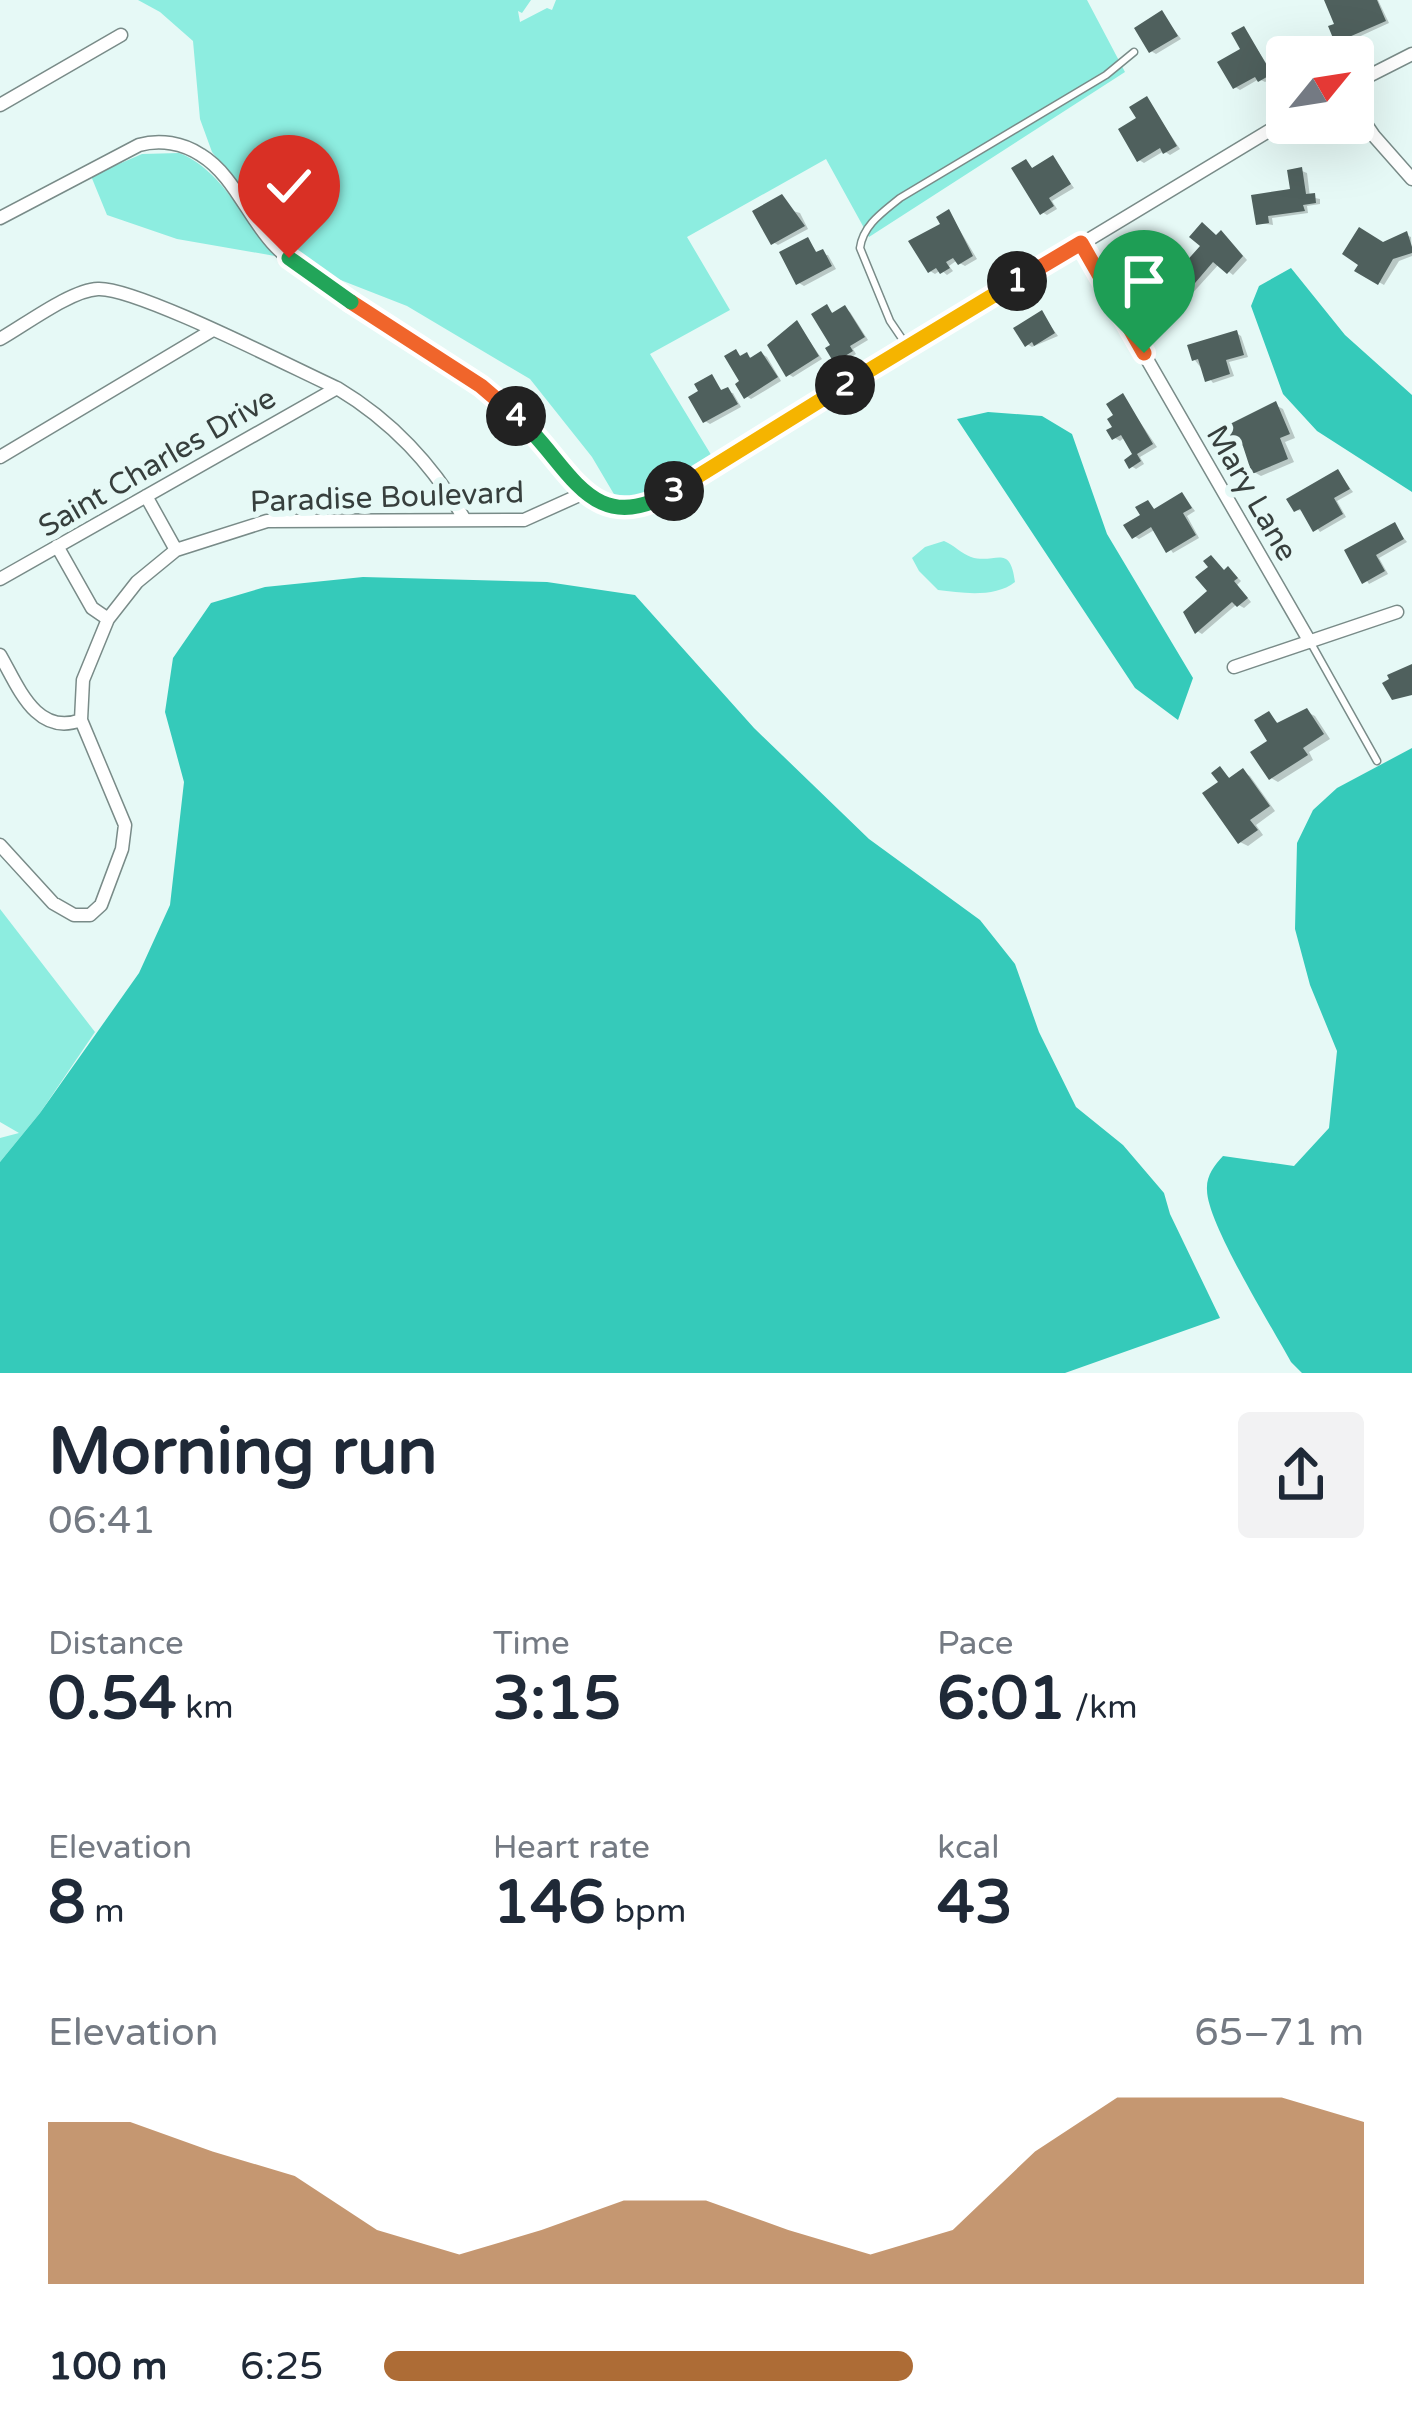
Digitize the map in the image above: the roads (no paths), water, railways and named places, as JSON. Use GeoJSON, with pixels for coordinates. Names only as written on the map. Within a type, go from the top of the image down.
{"type":"FeatureCollection","features":[{"type":"Feature","properties":{"kind":"street"},"geometry":{"type":"LineString","coordinates":[[0,105],[121,35]]}},
{"type":"Feature","properties":{"kind":"street"},"geometry":{"type":"LineString","coordinates":[[1374,73],[1412,54]]}},
{"type":"Feature","properties":{"kind":"street"},"geometry":{"type":"LineString","coordinates":[[2,213],[139,145],[161,142],[193,150],[215,165],[278,249],[316,279],[481,386],[524,423],[584,493],[604,506],[632,510],[654,502],[1266,133]]}},
{"type":"Feature","properties":{"kind":"street"},"geometry":{"type":"LineString","coordinates":[[1374,136],[1412,179]]}},
{"type":"Feature","properties":{"kind":"street","name":"Mary Lane"},"geometry":{"type":"LineString","coordinates":[[1081,243],[1310,642]]}},
{"type":"Feature","properties":{"kind":"street"},"geometry":{"type":"LineString","coordinates":[[0,339],[76,295],[97,289],[154,305],[337,388],[399,433],[443,484],[465,520]]}},
{"type":"Feature","properties":{"kind":"street"},"geometry":{"type":"LineString","coordinates":[[0,457],[211,331]]}},
{"type":"Feature","properties":{"kind":"street","name":"Saint Charles Drive"},"geometry":{"type":"LineString","coordinates":[[0,579],[337,388]]}},
{"type":"Feature","properties":{"kind":"street","name":"Paradise Boulevard"},"geometry":{"type":"LineString","coordinates":[[82,721],[83,680],[108,619],[137,582],[176,550],[267,521],[524,520],[584,493]]}},
{"type":"Feature","properties":{"kind":"street"},"geometry":{"type":"LineString","coordinates":[[146,496],[176,550]]}},
{"type":"Feature","properties":{"kind":"street"},"geometry":{"type":"LineString","coordinates":[[57,546],[92,608],[108,619]]}},
{"type":"Feature","properties":{"kind":"street"},"geometry":{"type":"LineString","coordinates":[[1234,667],[1397,612]]}},
{"type":"Feature","properties":{"kind":"street"},"geometry":{"type":"LineString","coordinates":[[0,655],[34,712],[61,724],[82,721],[120,805],[124,825],[122,849],[104,900],[89,915],[74,916],[53,903],[0,845]]}},
{"type":"Feature","properties":{"kind":"lane"},"geometry":{"type":"LineString","coordinates":[[907,346],[890,321],[860,248],[875,218],[900,198],[1106,75],[1135,52]]}},
{"type":"Feature","properties":{"kind":"lane"},"geometry":{"type":"LineString","coordinates":[[1310,642],[1377,761]]}}]}
